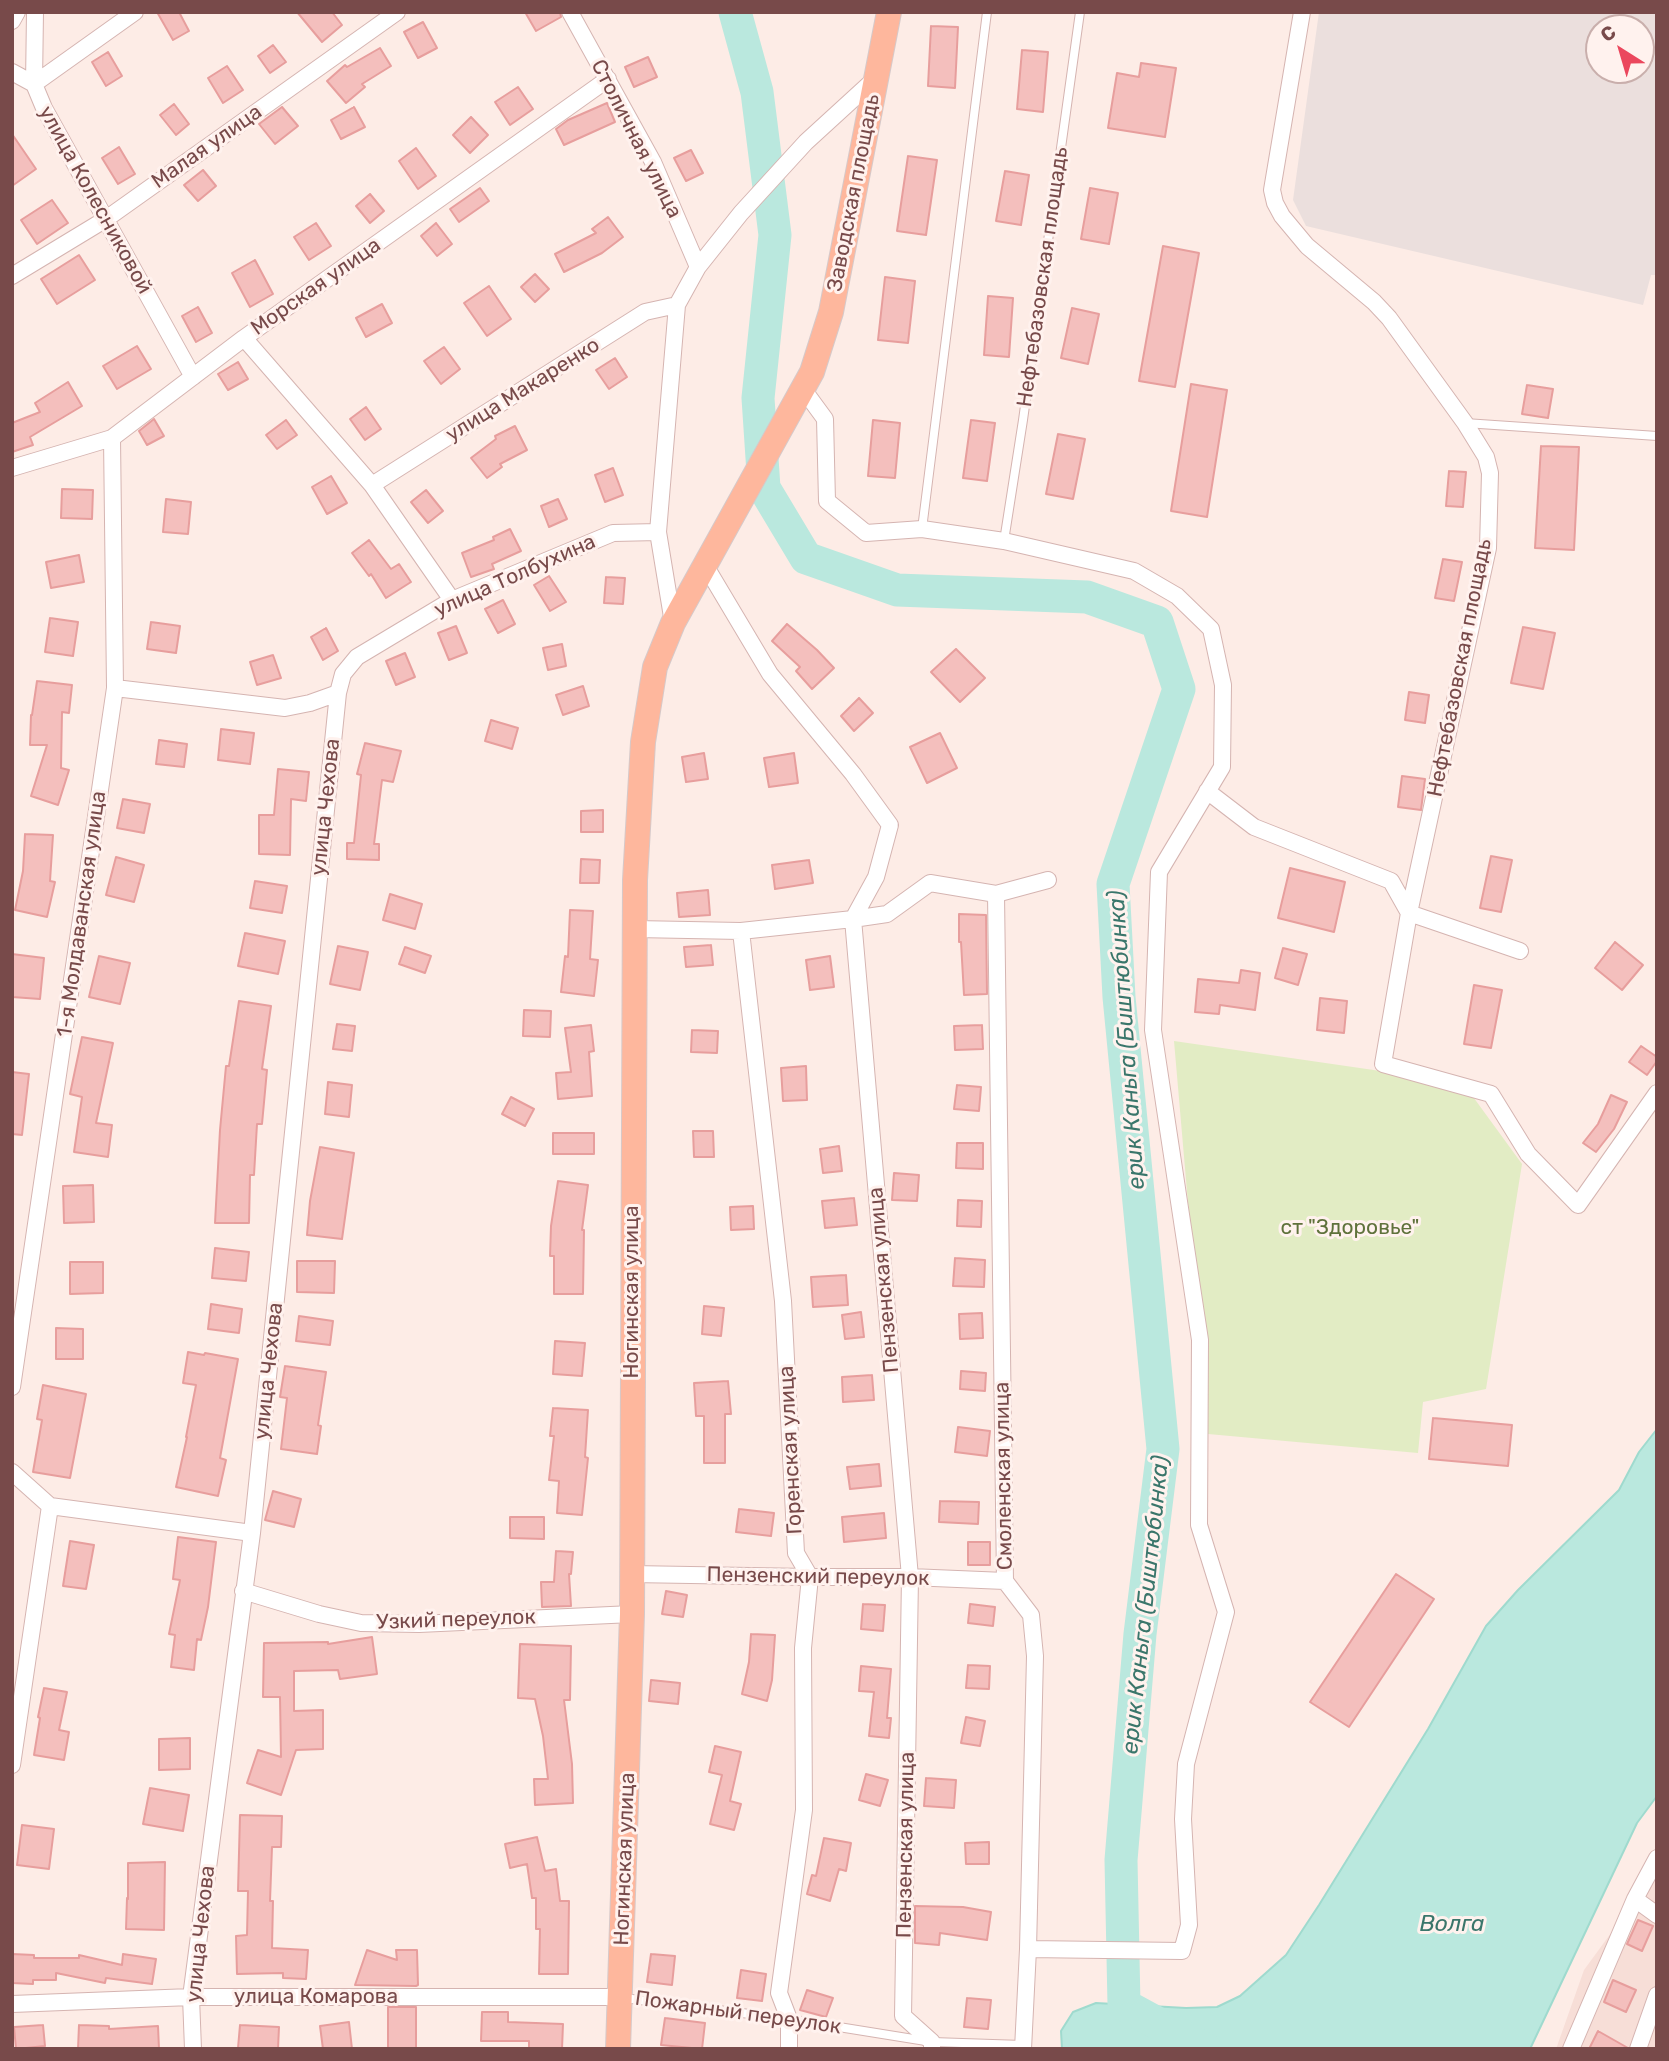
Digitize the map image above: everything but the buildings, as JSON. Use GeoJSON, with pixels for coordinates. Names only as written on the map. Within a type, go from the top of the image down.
{"type":"FeatureCollection","features":[{"type":"Feature","properties":{"kind":"main road","name":"Заводская площадь"},"geometry":{"type":"LineString","coordinates":[[709,557],[807,381],[831,312],[889,12]]}},
{"type":"Feature","properties":{"kind":"main road","name":"Ногинская улица"},"geometry":{"type":"LineString","coordinates":[[618,2049],[632,1614],[635,880],[643,742],[654,667],[673,623],[709,557]]}},
{"type":"Feature","properties":{"kind":"street"},"geometry":{"type":"LineString","coordinates":[[12,21],[17,12]]}},
{"type":"Feature","properties":{"kind":"street","name":"улица Колесниковой"},"geometry":{"type":"LineString","coordinates":[[35,12],[34,84],[44,108],[193,377]]}},
{"type":"Feature","properties":{"kind":"street"},"geometry":{"type":"LineString","coordinates":[[12,72],[34,84],[135,12]]}},
{"type":"Feature","properties":{"kind":"street","name":"Малая улица"},"geometry":{"type":"LineString","coordinates":[[12,276],[106,219],[397,12]]}},
{"type":"Feature","properties":{"kind":"street","name":"Столичная улица"},"geometry":{"type":"LineString","coordinates":[[570,12],[653,162],[698,267]]}},
{"type":"Feature","properties":{"kind":"street","name":"Нефтебазовская площадь"},"geometry":{"type":"LineString","coordinates":[[1302,12],[1272,190],[1275,203],[1282,216],[1307,246],[1389,317],[1465,423],[1486,457],[1490,473],[1488,548],[1409,914],[1383,1064],[1491,1094],[1528,1154],[1578,1205],[1657,1093]]}},
{"type":"Feature","properties":{"kind":"street"},"geometry":{"type":"LineString","coordinates":[[673,623],[658,531],[677,305],[698,267],[741,212],[806,142],[876,77]]}},
{"type":"Feature","properties":{"kind":"street","name":"Морская улица"},"geometry":{"type":"LineString","coordinates":[[12,468],[112,438],[244,338],[608,79]]}},
{"type":"Feature","properties":{"kind":"street","name":"улица Макаренко"},"geometry":{"type":"LineString","coordinates":[[372,485],[645,312],[677,305]]}},
{"type":"Feature","properties":{"kind":"street"},"geometry":{"type":"LineString","coordinates":[[244,338],[372,485],[452,600]]}},
{"type":"Feature","properties":{"kind":"street"},"geometry":{"type":"LineString","coordinates":[[807,381],[825,419],[827,501],[866,533],[922,529],[1004,541],[1134,571],[1177,596],[1211,629],[1223,685],[1222,767],[1159,872],[1153,1030],[1200,1340],[1199,1525],[1226,1612],[1186,1764],[1182,1819],[1189,1925],[1182,1951],[1028,1949]]}},
{"type":"Feature","properties":{"kind":"street","name":"1-я Молдаванская улица"},"geometry":{"type":"LineString","coordinates":[[12,1387],[115,688],[112,438]]}},
{"type":"Feature","properties":{"kind":"street","name":"улица Толбухина"},"geometry":{"type":"LineString","coordinates":[[338,692],[343,674],[357,657],[452,600],[613,533],[658,531]]}},
{"type":"Feature","properties":{"kind":"street"},"geometry":{"type":"LineString","coordinates":[[709,557],[770,674],[853,774],[890,825],[876,877],[853,919]]}},
{"type":"Feature","properties":{"kind":"street"},"geometry":{"type":"LineString","coordinates":[[115,688],[285,708],[310,704],[338,692]]}},
{"type":"Feature","properties":{"kind":"street","name":"улица Чехова"},"geometry":{"type":"LineString","coordinates":[[193,2049],[191,1997],[252,1533],[338,692]]}},
{"type":"Feature","properties":{"kind":"street"},"geometry":{"type":"LineString","coordinates":[[1207,791],[1254,827],[1391,881],[1409,914],[1520,951]]}},
{"type":"Feature","properties":{"kind":"street"},"geometry":{"type":"LineString","coordinates":[[635,929],[741,931],[853,919],[887,914],[930,883],[996,894],[1048,880]]}},
{"type":"Feature","properties":{"kind":"street","name":"Смоленская улица"},"geometry":{"type":"LineString","coordinates":[[996,894],[1005,1581],[1031,1615],[1035,1656],[1023,2047]]}},
{"type":"Feature","properties":{"kind":"street","name":"Пензенская улица"},"geometry":{"type":"LineString","coordinates":[[853,919],[910,1577],[903,2016],[932,2045]]}},
{"type":"Feature","properties":{"kind":"street","name":"Горенская улица"},"geometry":{"type":"LineString","coordinates":[[741,931],[783,1301],[796,1553],[810,1577]]}},
{"type":"Feature","properties":{"kind":"street"},"geometry":{"type":"LineString","coordinates":[[12,1472],[50,1506],[252,1533]]}},
{"type":"Feature","properties":{"kind":"street"},"geometry":{"type":"LineString","coordinates":[[12,1765],[50,1506]]}},
{"type":"Feature","properties":{"kind":"street","name":"Пензенский переулок"},"geometry":{"type":"LineString","coordinates":[[631,1574],[910,1577],[1005,1581]]}},
{"type":"Feature","properties":{"kind":"street"},"geometry":{"type":"LineString","coordinates":[[789,2049],[789,2019],[779,1993],[804,1810],[803,1648],[810,1577]]}},
{"type":"Feature","properties":{"kind":"street","name":"Узкий переулок"},"geometry":{"type":"LineString","coordinates":[[243,1591],[318,1614],[361,1623],[419,1624],[632,1614]]}},
{"type":"Feature","properties":{"kind":"street"},"geometry":{"type":"LineString","coordinates":[[1571,2049],[1635,1899],[1657,1858]]}},
{"type":"Feature","properties":{"kind":"street"},"geometry":{"type":"LineString","coordinates":[[1635,1899],[1657,1915]]}},
{"type":"Feature","properties":{"kind":"street"},"geometry":{"type":"LineString","coordinates":[[1639,2049],[1657,1995]]}},
{"type":"Feature","properties":{"kind":"street","name":"улица Комарова"},"geometry":{"type":"LineString","coordinates":[[12,2004],[191,1997],[621,1997]]}},
{"type":"Feature","properties":{"kind":"lane"},"geometry":{"type":"LineString","coordinates":[[922,529],[987,12]]}},
{"type":"Feature","properties":{"kind":"lane","name":"Нефтебазовская площадь"},"geometry":{"type":"LineString","coordinates":[[1004,541],[1080,12]]}},
{"type":"Feature","properties":{"kind":"lane"},"geometry":{"type":"LineString","coordinates":[[1465,423],[1657,436]]}},
{"type":"Feature","properties":{"kind":"lane","name":"Пожарный переулок"},"geometry":{"type":"LineString","coordinates":[[621,1997],[789,2019],[932,2045],[1023,2047]]}},
{"type":"Feature","properties":{"kind":"shaded area"},"geometry":{"type":"Polygon","coordinates":[[[1319,12],[1657,12],[1657,275],[1651,275],[1643,305],[1306,226],[1293,200],[1319,12]]]}},
{"type":"Feature","properties":{"kind":"shaded area"},"geometry":{"type":"Polygon","coordinates":[[[1657,1870],[1657,2049],[1556,2049],[1584,1970],[1657,1870]]]}},
{"type":"Feature","properties":{"kind":"green space","name":"ст \"Здоровье\""},"geometry":{"type":"Polygon","coordinates":[[[1174,1041],[1463,1083],[1522,1164],[1486,1389],[1423,1402],[1418,1453],[1208,1434],[1174,1041]]]}},
{"type":"Feature","properties":{"kind":"water","name":"Волга"},"geometry":{"type":"Polygon","coordinates":[[[1657,1429],[1657,1796],[1637,1823],[1530,2049],[1062,2049],[1061,2031],[1073,2012],[1096,2003],[1217,2007],[1240,1996],[1286,1955],[1428,1729],[1486,1626],[1518,1590],[1619,1490],[1639,1452],[1657,1429]]]}},
{"type":"Feature","properties":{"kind":"waterway","name":"ерик Каньга (Биштюбинка)"},"geometry":{"type":"LineString","coordinates":[[735,12],[757,92],[775,235],[758,398],[764,488],[806,558],[897,590],[1087,597],[1157,622],[1179,689],[1113,884],[1119,997],[1163,1449],[1140,1634],[1121,1860],[1124,2005],[1205,2049]]}}]}
